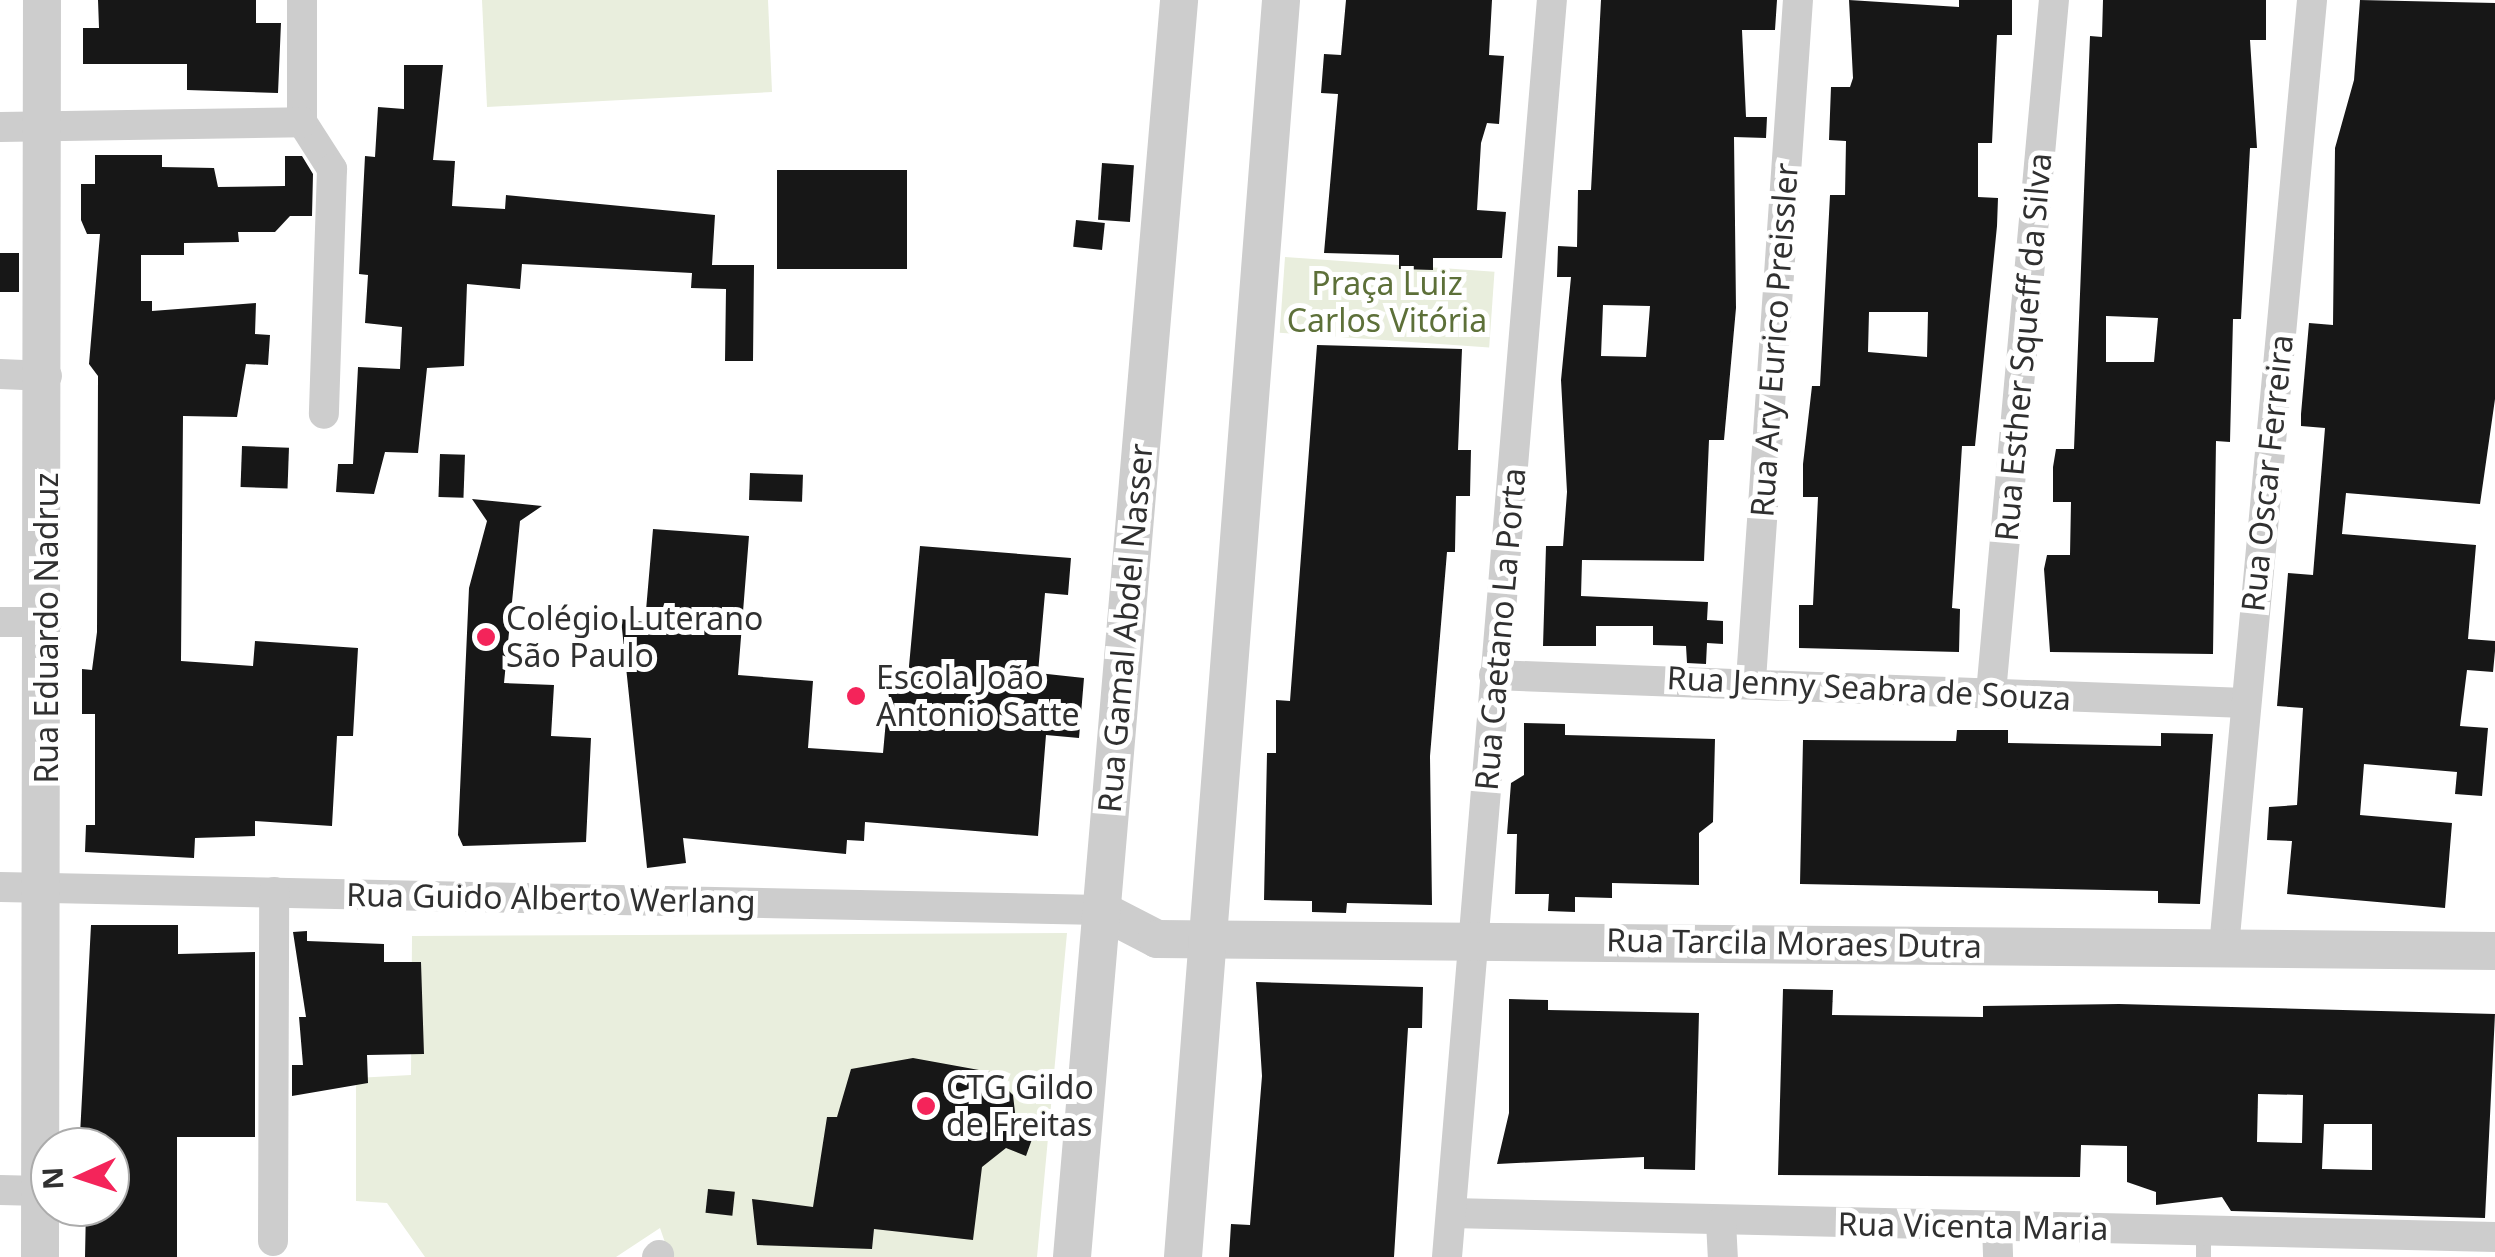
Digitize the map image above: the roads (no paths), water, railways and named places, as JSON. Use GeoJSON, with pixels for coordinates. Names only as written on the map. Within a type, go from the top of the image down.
{"type":"FeatureCollection","features":[{"type":"Feature","properties":{"kind":"street","name":"Rua Eduardo Nadruz"},"geometry":{"type":"LineString","coordinates":[[42,0],[47,622],[42,1127]]}},
{"type":"Feature","properties":{"kind":"street"},"geometry":{"type":"LineString","coordinates":[[302,0],[302,122],[332,169],[324,414]]}},
{"type":"Feature","properties":{"kind":"street","name":"Rua Gamal Abdel Nasser"},"geometry":{"type":"LineString","coordinates":[[1072,1257],[1179,0]]}},
{"type":"Feature","properties":{"kind":"street"},"geometry":{"type":"LineString","coordinates":[[1183,1257],[1281,0]]}},
{"type":"Feature","properties":{"kind":"street","name":"Rua Caetano La Porta"},"geometry":{"type":"LineString","coordinates":[[1447,1257],[1477,939],[1494,675],[1552,0]]}},
{"type":"Feature","properties":{"kind":"street","name":"Rua Ary Eurico Preissler"},"geometry":{"type":"LineString","coordinates":[[1751,680],[1798,0]]}},
{"type":"Feature","properties":{"kind":"street","name":"Rua Esther Squeff da Silva"},"geometry":{"type":"LineString","coordinates":[[1991,694],[2054,0]]}},
{"type":"Feature","properties":{"kind":"street","name":"Rua Oscar Ferreira"},"geometry":{"type":"LineString","coordinates":[[2224,947],[2312,0]]}},
{"type":"Feature","properties":{"kind":"street"},"geometry":{"type":"LineString","coordinates":[[0,127],[302,122]]}},
{"type":"Feature","properties":{"kind":"street"},"geometry":{"type":"LineString","coordinates":[[0,374],[47,376]]}},
{"type":"Feature","properties":{"kind":"street"},"geometry":{"type":"LineString","coordinates":[[0,622],[47,622]]}},
{"type":"Feature","properties":{"kind":"street","name":"Rua Jenny Seabra de Souza"},"geometry":{"type":"LineString","coordinates":[[1494,675],[1751,680],[2244,703]]}},
{"type":"Feature","properties":{"kind":"street","name":"Rua Guido Alberto Werlang"},"geometry":{"type":"LineString","coordinates":[[0,887],[1102,910]]}},
{"type":"Feature","properties":{"kind":"street"},"geometry":{"type":"LineString","coordinates":[[273,1241],[274,892]]}},
{"type":"Feature","properties":{"kind":"street","name":"Rua Tarcila Moraes Dutra"},"geometry":{"type":"LineString","coordinates":[[1102,910],[1145,936],[1210,939],[2495,951]]}},
{"type":"Feature","properties":{"kind":"street"},"geometry":{"type":"LineString","coordinates":[[0,1190],[30,1191]]}},
{"type":"Feature","properties":{"kind":"street","name":"Rua Vicenta Maria"},"geometry":{"type":"LineString","coordinates":[[1451,1213],[1997,1226],[2203,1244],[2495,1237]]}},
{"type":"Feature","properties":{"kind":"street"},"geometry":{"type":"LineString","coordinates":[[1720,1222],[1723,1257]]}},
{"type":"Feature","properties":{"kind":"street"},"geometry":{"type":"LineString","coordinates":[[1997,1226],[1998,1257]]}},
{"type":"Feature","properties":{"kind":"street","name":"Rua Eduardo Nadruz"},"geometry":{"type":"LineString","coordinates":[[40,1227],[40,1257]]}},
{"type":"Feature","properties":{"kind":"place","name":"Colégio Luterano São Paulo"},"geometry":{"type":"Point","coordinates":[486,637]}},
{"type":"Feature","properties":{"kind":"place","name":"Escola João Antonio Satte"},"geometry":{"type":"Point","coordinates":[856,696]}},
{"type":"Feature","properties":{"kind":"place","name":"CTG Gildo de Freitas"},"geometry":{"type":"Point","coordinates":[926,1106]}},
{"type":"Feature","properties":{"kind":"park label","name":"Praça Luiz Carlos Vitória"},"geometry":{"type":"Point","coordinates":[1387,302]}}]}
